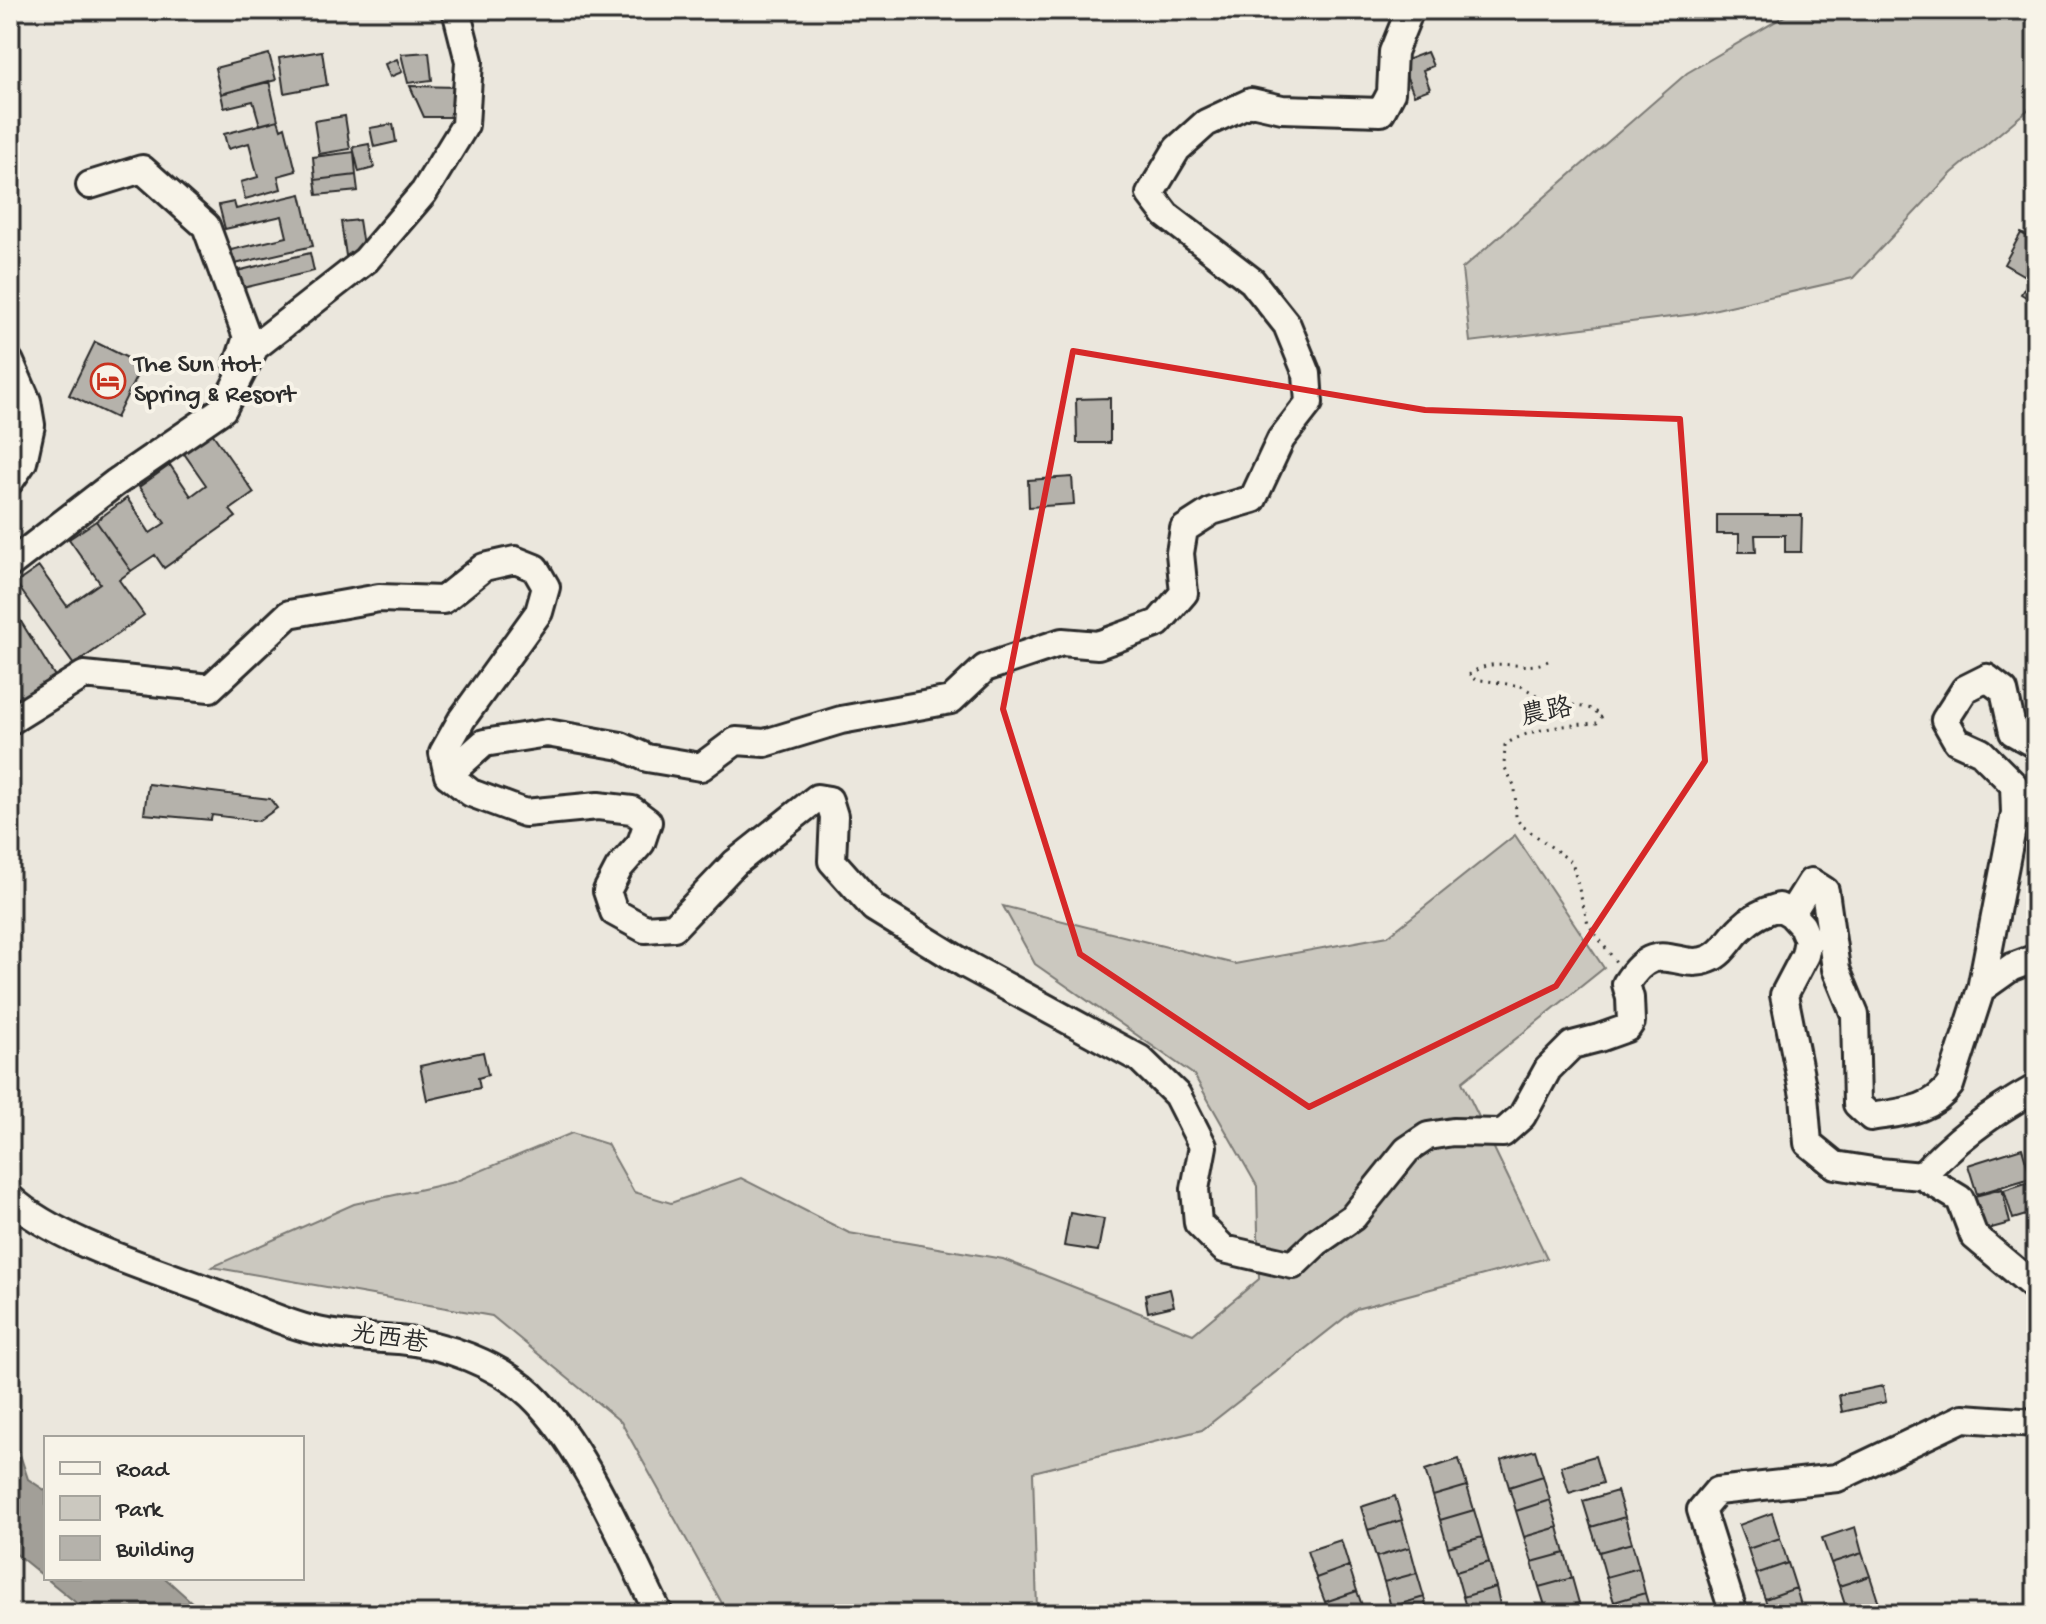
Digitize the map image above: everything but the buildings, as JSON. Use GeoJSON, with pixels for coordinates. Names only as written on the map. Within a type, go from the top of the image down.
{"type":"FeatureCollection","features":[{"type":"Feature","properties":{"kind":"lane"},"geometry":{"type":"LineString","coordinates":[[10,564],[115,483],[223,409],[255,347],[366,260],[424,192],[465,125],[469,61],[456,10]]}},
{"type":"Feature","properties":{"kind":"lane"},"geometry":{"type":"LineString","coordinates":[[448,775],[484,743],[547,733],[621,746],[647,758],[701,767],[736,741],[765,743],[841,720],[951,700],[985,668],[1062,642],[1098,645],[1158,623],[1184,593],[1180,553],[1184,529],[1212,511],[1253,499],[1281,439],[1309,403],[1307,374],[1287,325],[1252,281],[1166,215],[1150,194],[1177,149],[1206,123],[1251,102],[1282,109],[1381,112],[1391,93],[1393,52],[1410,10]]}},
{"type":"Feature","properties":{"kind":"lane"},"geometry":{"type":"LineString","coordinates":[[90,185],[142,169],[206,226],[247,337],[223,409]]}},
{"type":"Feature","properties":{"kind":"lane"},"geometry":{"type":"LineString","coordinates":[[10,362],[27,401],[31,425],[23,462],[10,481]]}},
{"type":"Feature","properties":{"kind":"lane"},"geometry":{"type":"LineString","coordinates":[[10,446],[31,425]]}},
{"type":"Feature","properties":{"kind":"lane"},"geometry":{"type":"LineString","coordinates":[[10,721],[84,675],[210,688],[289,614],[379,598],[443,600],[484,567],[515,560],[535,568],[546,587],[539,612],[462,719],[443,753],[448,775],[471,793],[525,813],[598,806],[632,810],[648,822],[641,843],[619,868],[607,891],[614,912],[645,929],[674,927],[735,863],[817,798],[829,800],[834,816],[832,861],[874,908],[965,964],[1140,1059],[1177,1095],[1203,1146],[1195,1189],[1198,1223],[1224,1249],[1293,1265],[1317,1242],[1353,1217],[1407,1150],[1428,1136],[1453,1132],[1503,1133],[1522,1116],[1548,1069],[1572,1045],[1627,1028],[1631,1022],[1626,984],[1642,964],[1657,957],[1700,961],[1713,958],[1728,945],[1740,928],[1760,913],[1779,907],[1802,926],[1808,940],[1805,955],[1784,995],[1804,1096],[1808,1143],[1835,1165],[1922,1176],[1960,1199],[1974,1236],[2036,1288]]}},
{"type":"Feature","properties":{"kind":"lane"},"geometry":{"type":"LineString","coordinates":[[1791,914],[1811,882],[1825,891],[1836,969],[1855,1015],[1857,1104],[1871,1117],[1924,1108],[1942,1097],[1950,1085],[1981,989],[2015,813],[2014,785],[1981,752],[1957,741],[1945,720],[1965,689],[1987,678],[2004,691],[2013,732],[2036,745]]}},
{"type":"Feature","properties":{"kind":"lane"},"geometry":{"type":"LineString","coordinates":[[1981,989],[2012,967],[2036,958]]}},
{"type":"Feature","properties":{"kind":"lane"},"geometry":{"type":"LineString","coordinates":[[1922,1176],[1945,1149],[2025,1094],[2036,1115]]}},
{"type":"Feature","properties":{"kind":"lane","name":"光西巷"},"geometry":{"type":"LineString","coordinates":[[10,1198],[48,1225],[85,1242],[307,1329],[440,1349],[475,1360],[510,1378],[548,1413],[580,1458],[659,1614]]}},
{"type":"Feature","properties":{"kind":"lane"},"geometry":{"type":"LineString","coordinates":[[1734,1614],[1701,1510],[1717,1491],[1837,1478],[1963,1418],[2036,1423]]}},
{"type":"Feature","properties":{"kind":"path","name":"農路"},"geometry":{"type":"LineString","coordinates":[[1548,661],[1530,667],[1506,663],[1479,666],[1469,675],[1474,679],[1521,686],[1543,699],[1592,709],[1602,716],[1597,723],[1563,726],[1516,737],[1505,745],[1504,766],[1515,787],[1516,818],[1521,825],[1572,862],[1588,924],[1622,970],[1633,973]]}},
{"type":"Feature","properties":{"kind":"highlighted area"},"geometry":{"type":"Polygon","coordinates":[[[1073,351],[1425,410],[1680,419],[1705,761],[1556,986],[1309,1107],[1080,954],[1003,709],[1073,351]]]}},
{"type":"Feature","properties":{"kind":"green space"},"geometry":{"type":"Polygon","coordinates":[[[1795,10],[2036,10],[2036,103],[1952,173],[1853,278],[1695,314],[1470,342],[1462,269],[1687,73],[1795,10]]]}},
{"type":"Feature","properties":{"kind":"green space"},"geometry":{"type":"Polygon","coordinates":[[[1515,835],[1604,968],[1462,1082],[1547,1258],[1356,1309],[1202,1430],[1033,1472],[1037,1610],[1042,1614],[728,1614],[621,1422],[492,1316],[212,1267],[354,1204],[454,1182],[572,1133],[607,1144],[634,1192],[671,1203],[741,1178],[849,1233],[1003,1259],[1193,1334],[1259,1279],[1257,1186],[1194,1075],[1035,964],[1003,906],[1235,964],[1388,936],[1515,835]]]}},
{"type":"Feature","properties":{"kind":"shaded area"},"geometry":{"type":"Polygon","coordinates":[[[10,1424],[28,1479],[44,1490],[44,1577],[10,1549],[10,1424]]]}},
{"type":"Feature","properties":{"kind":"shaded area"},"geometry":{"type":"Polygon","coordinates":[[[48,1580],[167,1580],[205,1614],[90,1614],[48,1580]]]}},
{"type":"Feature","properties":{"kind":"place","name":"The Sun Hot Spring & Resort"},"geometry":{"type":"Point","coordinates":[108,381]}}]}
